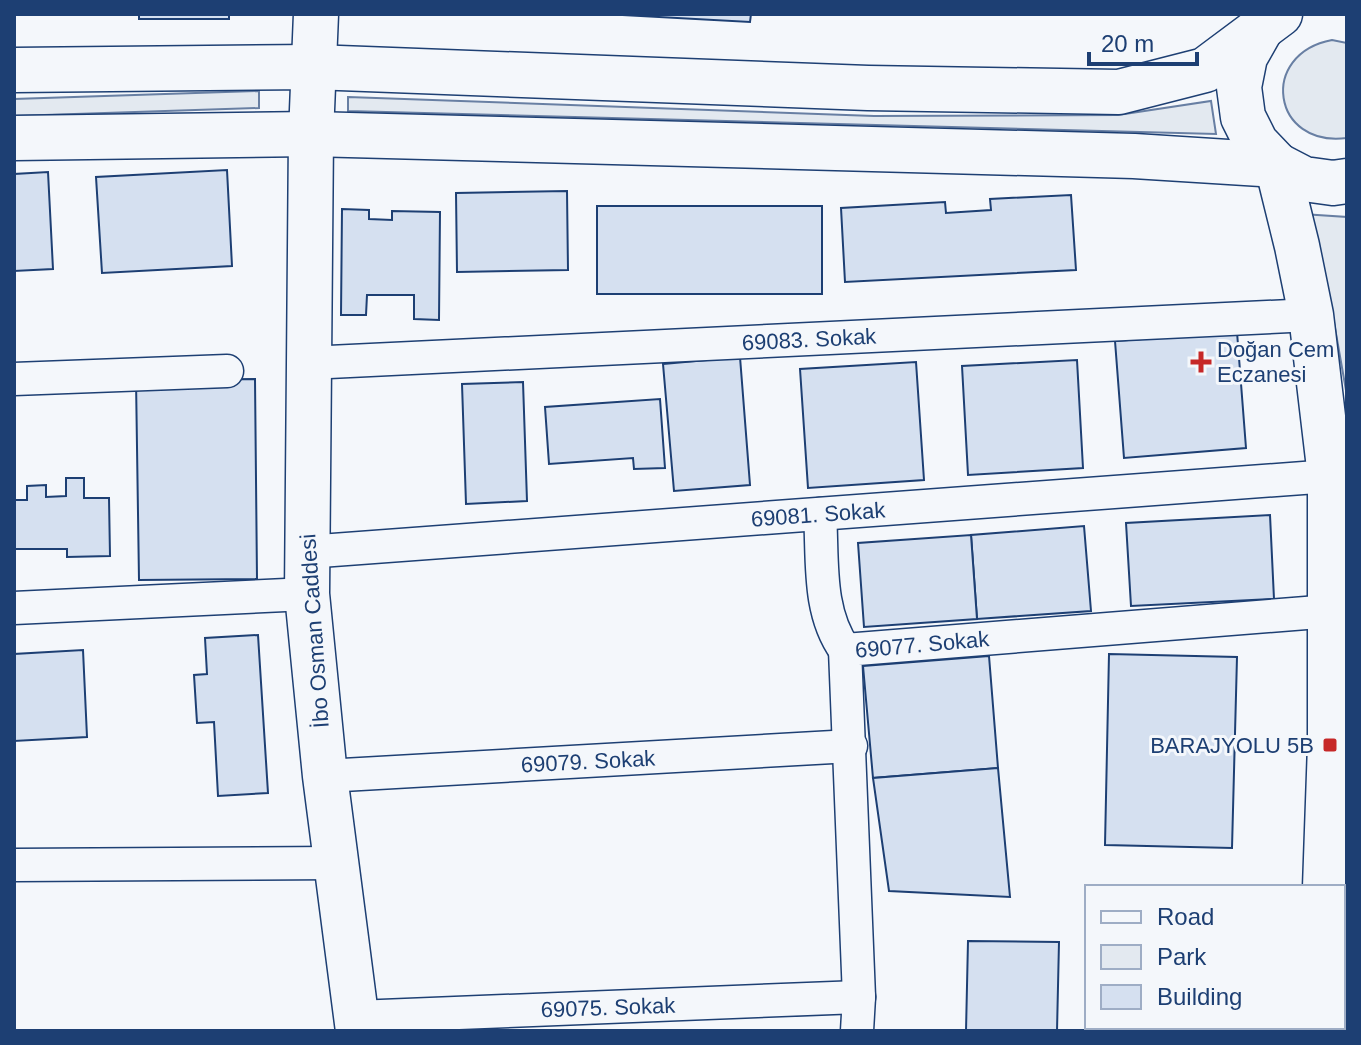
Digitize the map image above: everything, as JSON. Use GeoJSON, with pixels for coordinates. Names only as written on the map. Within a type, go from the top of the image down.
{"type":"FeatureCollection","features":[{"type":"Feature","properties":{"kind":"main road","name":"İbo Osman Caddesi"},"geometry":{"type":"LineString","coordinates":[[316,14],[311,134],[307,573],[325,776],[357,1024]]}},
{"type":"Feature","properties":{"kind":"main road"},"geometry":{"type":"LineString","coordinates":[[14,70],[313,67],[868,88],[1119,92],[1205,70],[1270,20]]}},
{"type":"Feature","properties":{"kind":"main road"},"geometry":{"type":"LineString","coordinates":[[1270,20],[1245,57],[1239,87],[1243,117],[1256,143],[1277,165],[1304,179],[1333,183],[1347,181]]}},
{"type":"Feature","properties":{"kind":"main road"},"geometry":{"type":"LineString","coordinates":[[14,138],[311,134],[1134,156],[1277,165]]}},
{"type":"Feature","properties":{"kind":"main road"},"geometry":{"type":"LineString","coordinates":[[1277,165],[1311,315],[1330,476],[1331,611],[1325,885]]}},
{"type":"Feature","properties":{"kind":"street","name":"69083. Sokak"},"geometry":{"type":"LineString","coordinates":[[308,363],[1311,315]]}},
{"type":"Feature","properties":{"kind":"street"},"geometry":{"type":"LineString","coordinates":[[14,379],[227,371]]}},
{"type":"Feature","properties":{"kind":"street","name":"69081. Sokak"},"geometry":{"type":"LineString","coordinates":[[14,608],[820,514],[1330,476]]}},
{"type":"Feature","properties":{"kind":"street"},"geometry":{"type":"LineString","coordinates":[[820,514],[826,609],[836,637],[845,650]]}},
{"type":"Feature","properties":{"kind":"street","name":"69077. Sokak"},"geometry":{"type":"LineString","coordinates":[[857,1031],[859,997],[845,650],[1331,611]]}},
{"type":"Feature","properties":{"kind":"street","name":"69079. Sokak"},"geometry":{"type":"LineString","coordinates":[[325,776],[851,746]]}},
{"type":"Feature","properties":{"kind":"street"},"geometry":{"type":"LineString","coordinates":[[14,865],[337,863]]}},
{"type":"Feature","properties":{"kind":"street","name":"69075. Sokak"},"geometry":{"type":"LineString","coordinates":[[357,1024],[859,997]]}},
{"type":"Feature","properties":{"kind":"green space"},"geometry":{"type":"Polygon","coordinates":[[[1332,40],[1347,43],[1347,138],[1322,137],[1303,129],[1290,115],[1284,98],[1284,80],[1293,63],[1308,49],[1332,40]]]}},
{"type":"Feature","properties":{"kind":"green space"},"geometry":{"type":"Polygon","coordinates":[[[259,91],[259,108],[14,116],[14,99],[259,91]]]}},
{"type":"Feature","properties":{"kind":"green space"},"geometry":{"type":"Polygon","coordinates":[[[348,97],[874,116],[1118,115],[1211,101],[1216,134],[348,111],[348,97]]]}},
{"type":"Feature","properties":{"kind":"green space"},"geometry":{"type":"Polygon","coordinates":[[[1302,214],[1347,217],[1347,396],[1329,294],[1302,214]]]}},
{"type":"Feature","properties":{"kind":"building"},"geometry":{"type":"Polygon","coordinates":[[[139,14],[229,14],[229,19],[139,19],[139,14]]]}},
{"type":"Feature","properties":{"kind":"building"},"geometry":{"type":"Polygon","coordinates":[[[604,14],[751,14],[750,22],[604,14]]]}},
{"type":"Feature","properties":{"kind":"building"},"geometry":{"type":"Polygon","coordinates":[[[227,170],[232,266],[102,273],[96,177],[227,170]]]}},
{"type":"Feature","properties":{"kind":"building"},"geometry":{"type":"Polygon","coordinates":[[[48,172],[53,269],[14,271],[14,174],[48,172]]]}},
{"type":"Feature","properties":{"kind":"building"},"geometry":{"type":"Polygon","coordinates":[[[567,191],[568,270],[457,272],[456,193],[567,191]]]}},
{"type":"Feature","properties":{"kind":"building"},"geometry":{"type":"Polygon","coordinates":[[[1071,195],[1076,270],[845,282],[841,208],[945,202],[946,213],[991,210],[990,199],[1071,195]]]}},
{"type":"Feature","properties":{"kind":"building"},"geometry":{"type":"Polygon","coordinates":[[[597,206],[822,206],[822,294],[597,294],[597,206]]]}},
{"type":"Feature","properties":{"kind":"building"},"geometry":{"type":"Polygon","coordinates":[[[342,209],[369,210],[369,219],[392,220],[392,211],[440,212],[439,320],[414,319],[414,295],[367,295],[366,315],[341,315],[342,209]]]}},
{"type":"Feature","properties":{"kind":"building"},"geometry":{"type":"Polygon","coordinates":[[[1237,332],[1246,448],[1124,458],[1115,341],[1237,332]]]}},
{"type":"Feature","properties":{"kind":"building"},"geometry":{"type":"Polygon","coordinates":[[[740,357],[750,485],[674,491],[663,364],[740,357]]]}},
{"type":"Feature","properties":{"kind":"building"},"geometry":{"type":"Polygon","coordinates":[[[1077,360],[1083,468],[968,475],[962,366],[1077,360]]]}},
{"type":"Feature","properties":{"kind":"building"},"geometry":{"type":"Polygon","coordinates":[[[916,362],[924,480],[808,488],[800,369],[916,362]]]}},
{"type":"Feature","properties":{"kind":"building"},"geometry":{"type":"Polygon","coordinates":[[[255,379],[257,579],[139,580],[136,380],[255,379]]]}},
{"type":"Feature","properties":{"kind":"building"},"geometry":{"type":"Polygon","coordinates":[[[523,382],[527,501],[466,504],[462,384],[523,382]]]}},
{"type":"Feature","properties":{"kind":"building"},"geometry":{"type":"Polygon","coordinates":[[[660,399],[665,468],[634,469],[633,458],[549,464],[545,407],[660,399]]]}},
{"type":"Feature","properties":{"kind":"building"},"geometry":{"type":"Polygon","coordinates":[[[66,478],[84,478],[84,498],[109,498],[110,556],[67,557],[67,549],[15,549],[15,500],[27,500],[27,486],[46,485],[46,497],[66,496],[66,478]]]}},
{"type":"Feature","properties":{"kind":"building"},"geometry":{"type":"Polygon","coordinates":[[[1270,515],[1274,599],[1131,606],[1126,523],[1270,515]]]}},
{"type":"Feature","properties":{"kind":"building"},"geometry":{"type":"Polygon","coordinates":[[[1084,526],[1091,611],[977,619],[971,535],[1084,526]]]}},
{"type":"Feature","properties":{"kind":"building"},"geometry":{"type":"Polygon","coordinates":[[[971,535],[977,619],[864,627],[858,543],[971,535]]]}},
{"type":"Feature","properties":{"kind":"building"},"geometry":{"type":"Polygon","coordinates":[[[258,635],[268,793],[218,796],[214,722],[197,723],[194,675],[207,674],[205,638],[258,635]]]}},
{"type":"Feature","properties":{"kind":"building"},"geometry":{"type":"Polygon","coordinates":[[[83,650],[87,737],[14,741],[14,654],[83,650]]]}},
{"type":"Feature","properties":{"kind":"building"},"geometry":{"type":"Polygon","coordinates":[[[1109,654],[1237,657],[1232,848],[1105,845],[1109,654]]]}},
{"type":"Feature","properties":{"kind":"building"},"geometry":{"type":"Polygon","coordinates":[[[989,656],[998,768],[873,778],[863,666],[989,656]]]}},
{"type":"Feature","properties":{"kind":"building"},"geometry":{"type":"Polygon","coordinates":[[[998,768],[1010,897],[889,891],[873,778],[998,768]]]}},
{"type":"Feature","properties":{"kind":"building"},"geometry":{"type":"Polygon","coordinates":[[[968,941],[1059,942],[1057,1031],[966,1031],[968,941]]]}},
{"type":"Feature","properties":{"kind":"building"},"geometry":{"type":"Polygon","coordinates":[[[1116,1029],[1224,1029],[1224,1031],[1116,1029]]]}},
{"type":"Feature","properties":{"kind":"place","name":"Doğan Cem Eczanesi"},"geometry":{"type":"Point","coordinates":[1201,362]}},
{"type":"Feature","properties":{"kind":"place","name":"BARAJYOLU 5B"},"geometry":{"type":"Point","coordinates":[1330,745]}}]}
